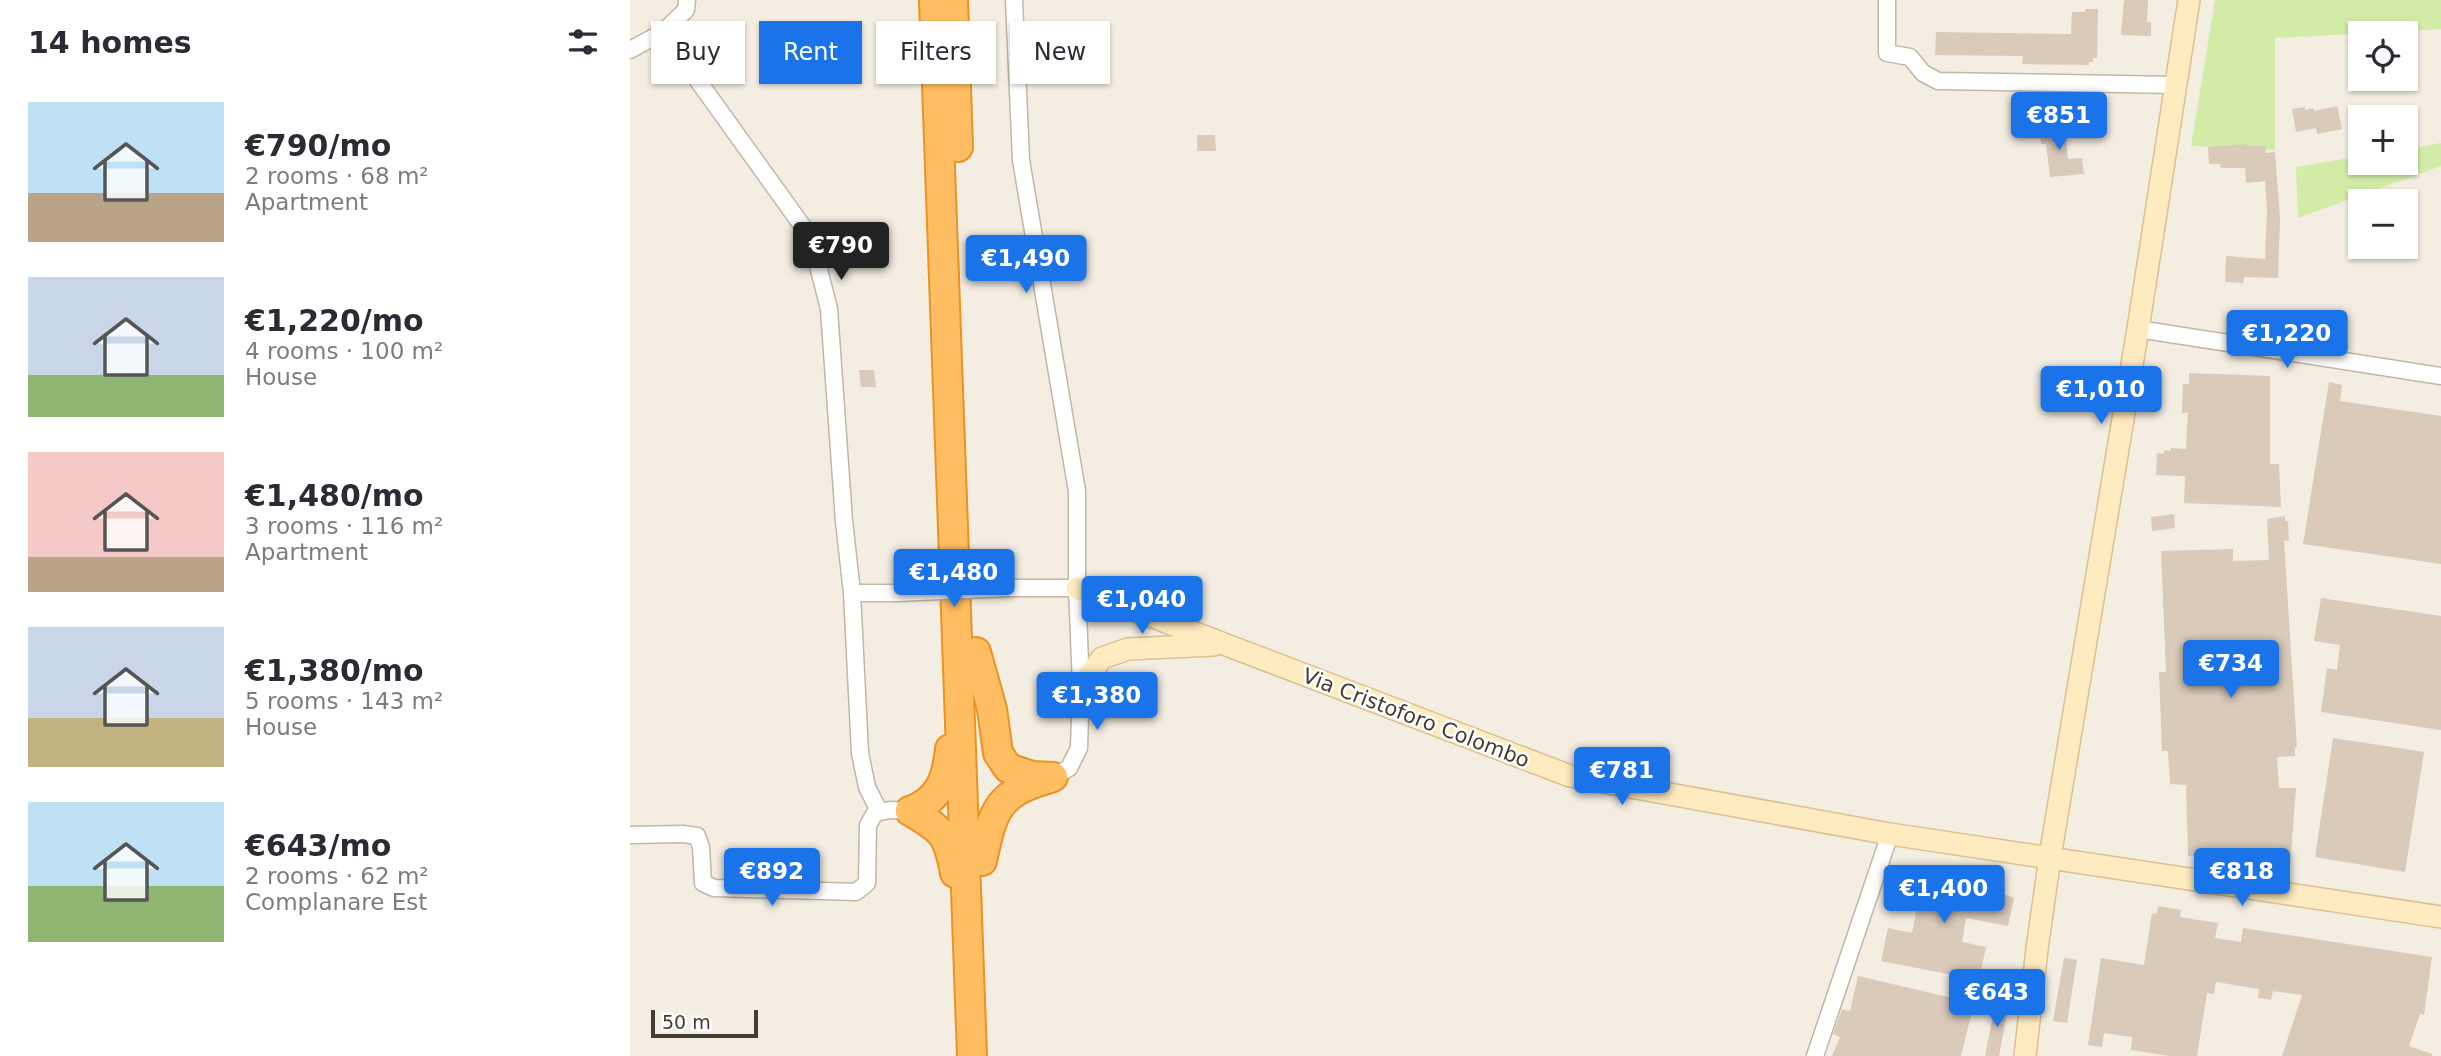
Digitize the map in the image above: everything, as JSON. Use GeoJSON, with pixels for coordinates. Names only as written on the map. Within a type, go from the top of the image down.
{"type":"FeatureCollection","features":[{"type":"Feature","properties":{"kind":"highway"},"geometry":{"type":"LineString","coordinates":[[934,0],[972,1056]]}},
{"type":"Feature","properties":{"kind":"highway"},"geometry":{"type":"LineString","coordinates":[[953,0],[976,652],[986,1056]]}},
{"type":"Feature","properties":{"kind":"highway"},"geometry":{"type":"LineString","coordinates":[[976,652],[992,709],[998,753],[1008,768],[1032,776],[1053,777]]}},
{"type":"Feature","properties":{"kind":"highway"},"geometry":{"type":"LineString","coordinates":[[958,688],[951,702],[951,747],[944,784],[928,803],[911,811],[943,834],[951,849],[958,889],[966,909]]}},
{"type":"Feature","properties":{"kind":"highway"},"geometry":{"type":"LineString","coordinates":[[982,861],[990,824],[1003,802],[1013,792],[1025,786],[1053,777]]}},
{"type":"Feature","properties":{"kind":"main road"},"geometry":{"type":"LineString","coordinates":[[2025,1056],[2050,857],[2138,329],[2189,0]]}},
{"type":"Feature","properties":{"kind":"main road","name":"Via Cristoforo Colombo"},"geometry":{"type":"LineString","coordinates":[[1077,588],[1570,776],[1890,834],[2441,917]]}},
{"type":"Feature","properties":{"kind":"main road"},"geometry":{"type":"LineString","coordinates":[[1080,686],[1102,658],[1128,649],[1223,644]]}},
{"type":"Feature","properties":{"kind":"street"},"geometry":{"type":"LineString","coordinates":[[674,21],[686,10],[687,0]]}},
{"type":"Feature","properties":{"kind":"street"},"geometry":{"type":"LineString","coordinates":[[1014,0],[1021,160],[1077,491],[1079,748],[1069,768],[1053,777]]}},
{"type":"Feature","properties":{"kind":"street"},"geometry":{"type":"LineString","coordinates":[[1887,0],[1888,52],[1910,57],[1923,73],[1938,81],[2176,85]]}},
{"type":"Feature","properties":{"kind":"street"},"geometry":{"type":"LineString","coordinates":[[630,50],[651,39]]}},
{"type":"Feature","properties":{"kind":"street"},"geometry":{"type":"LineString","coordinates":[[700,84],[811,238],[829,309],[844,521],[852,593],[860,753],[867,787],[881,811]]}},
{"type":"Feature","properties":{"kind":"street"},"geometry":{"type":"LineString","coordinates":[[2138,329],[2441,376]]}},
{"type":"Feature","properties":{"kind":"street"},"geometry":{"type":"LineString","coordinates":[[852,593],[1077,588]]}},
{"type":"Feature","properties":{"kind":"street"},"geometry":{"type":"LineString","coordinates":[[630,835],[697,836],[701,847],[703,883],[714,888],[856,892],[867,883],[868,825],[874,813],[911,811]]}},
{"type":"Feature","properties":{"kind":"street"},"geometry":{"type":"LineString","coordinates":[[1815,1056],[1890,834]]}},
{"type":"Feature","properties":{"kind":"green space"},"geometry":{"type":"Polygon","coordinates":[[[2215,0],[2441,0],[2441,29],[2418,30],[2418,21],[2348,21],[2348,34],[2275,38],[2275,150],[2191,146],[2215,0]]]}},
{"type":"Feature","properties":{"kind":"green space"},"geometry":{"type":"Polygon","coordinates":[[[2441,143],[2441,166],[2418,174],[2418,147],[2441,143]]]}},
{"type":"Feature","properties":{"kind":"green space"},"geometry":{"type":"Polygon","coordinates":[[[2348,158],[2348,175],[2416,175],[2378,189],[2348,189],[2348,200],[2298,218],[2296,167],[2348,158]]]}},
{"type":"Feature","properties":{"kind":"building"},"geometry":{"type":"Polygon","coordinates":[[[2124,0],[2148,0],[2147,22],[2151,22],[2151,36],[2121,35],[2124,0]]]}},
{"type":"Feature","properties":{"kind":"building"},"geometry":{"type":"Polygon","coordinates":[[[2085,9],[2098,9],[2097,58],[2093,58],[2089,65],[2022,64],[2023,56],[1935,55],[1936,32],[2071,34],[2072,12],[2085,12],[2085,9]]]}},
{"type":"Feature","properties":{"kind":"building"},"geometry":{"type":"Polygon","coordinates":[[[2337,106],[2342,129],[2317,134],[2316,128],[2296,132],[2292,109],[2305,107],[2305,110],[2314,108],[2314,111],[2337,106]]]}},
{"type":"Feature","properties":{"kind":"building"},"geometry":{"type":"Polygon","coordinates":[[[2064,124],[2068,159],[2082,158],[2084,174],[2050,177],[2046,144],[2041,144],[2040,126],[2064,124]]]}},
{"type":"Feature","properties":{"kind":"building"},"geometry":{"type":"Polygon","coordinates":[[[1197,135],[1215,135],[1216,151],[1197,151],[1197,135]]]}},
{"type":"Feature","properties":{"kind":"building"},"geometry":{"type":"Polygon","coordinates":[[[2247,144],[2265,146],[2266,153],[2275,152],[2280,218],[2278,278],[2244,277],[2243,283],[2225,282],[2226,256],[2265,259],[2265,181],[2246,183],[2245,168],[2221,168],[2220,164],[2209,164],[2208,147],[2247,144]]]}},
{"type":"Feature","properties":{"kind":"building"},"geometry":{"type":"Polygon","coordinates":[[[859,370],[874,370],[876,387],[861,387],[859,370]]]}},
{"type":"Feature","properties":{"kind":"building"},"geometry":{"type":"Polygon","coordinates":[[[2189,373],[2270,376],[2270,464],[2279,464],[2281,507],[2184,503],[2185,476],[2156,475],[2157,453],[2164,454],[2164,450],[2171,451],[2171,448],[2186,449],[2188,413],[2182,413],[2183,384],[2189,384],[2189,373]]]}},
{"type":"Feature","properties":{"kind":"building"},"geometry":{"type":"Polygon","coordinates":[[[2329,382],[2342,385],[2340,401],[2441,416],[2441,564],[2303,544],[2329,382]]]}},
{"type":"Feature","properties":{"kind":"building"},"geometry":{"type":"Polygon","coordinates":[[[2174,514],[2175,528],[2152,531],[2151,517],[2174,514]]]}},
{"type":"Feature","properties":{"kind":"building"},"geometry":{"type":"Polygon","coordinates":[[[2285,516],[2285,521],[2288,521],[2289,541],[2284,541],[2297,747],[2295,756],[2277,757],[2279,788],[2296,788],[2289,879],[2252,874],[2256,856],[2188,856],[2186,785],[2170,784],[2168,751],[2162,751],[2159,672],[2166,672],[2161,551],[2233,549],[2233,561],[2269,560],[2267,519],[2285,516]]]}},
{"type":"Feature","properties":{"kind":"building"},"geometry":{"type":"Polygon","coordinates":[[[2321,598],[2441,616],[2441,730],[2321,712],[2327,668],[2337,670],[2340,645],[2314,641],[2321,598]]]}},
{"type":"Feature","properties":{"kind":"building"},"geometry":{"type":"Polygon","coordinates":[[[2333,738],[2424,752],[2405,872],[2315,857],[2333,738]]]}},
{"type":"Feature","properties":{"kind":"building"},"geometry":{"type":"Polygon","coordinates":[[[1902,874],[1958,879],[2014,898],[2008,926],[1966,918],[1962,942],[1986,947],[1979,980],[1881,961],[1888,928],[1912,933],[1917,908],[1897,904],[1902,874]]]}},
{"type":"Feature","properties":{"kind":"building"},"geometry":{"type":"Polygon","coordinates":[[[2158,906],[2181,910],[2180,917],[2218,923],[2215,938],[2241,942],[2243,928],[2432,957],[2424,1015],[2420,1014],[2409,1046],[2432,1056],[2282,1056],[2302,995],[2273,991],[2271,1000],[2258,998],[2259,989],[2216,982],[2214,994],[2207,993],[2197,1056],[2170,1056],[2131,1050],[2132,1037],[2104,1033],[2102,1047],[2088,1045],[2101,958],[2144,965],[2152,913],[2157,914],[2158,906]]]}},
{"type":"Feature","properties":{"kind":"building"},"geometry":{"type":"Polygon","coordinates":[[[2064,958],[2077,960],[2067,1023],[2053,1021],[2064,958]]]}},
{"type":"Feature","properties":{"kind":"building"},"geometry":{"type":"Polygon","coordinates":[[[1858,976],[1974,1003],[1961,1056],[1832,1056],[1840,1037],[1833,1034],[1842,1009],[1850,1011],[1858,976]]]}},
{"type":"Feature","properties":{"kind":"building"},"geometry":{"type":"Polygon","coordinates":[[[1996,1001],[2009,1003],[1999,1056],[1985,1056],[1996,1001]]]}}]}
